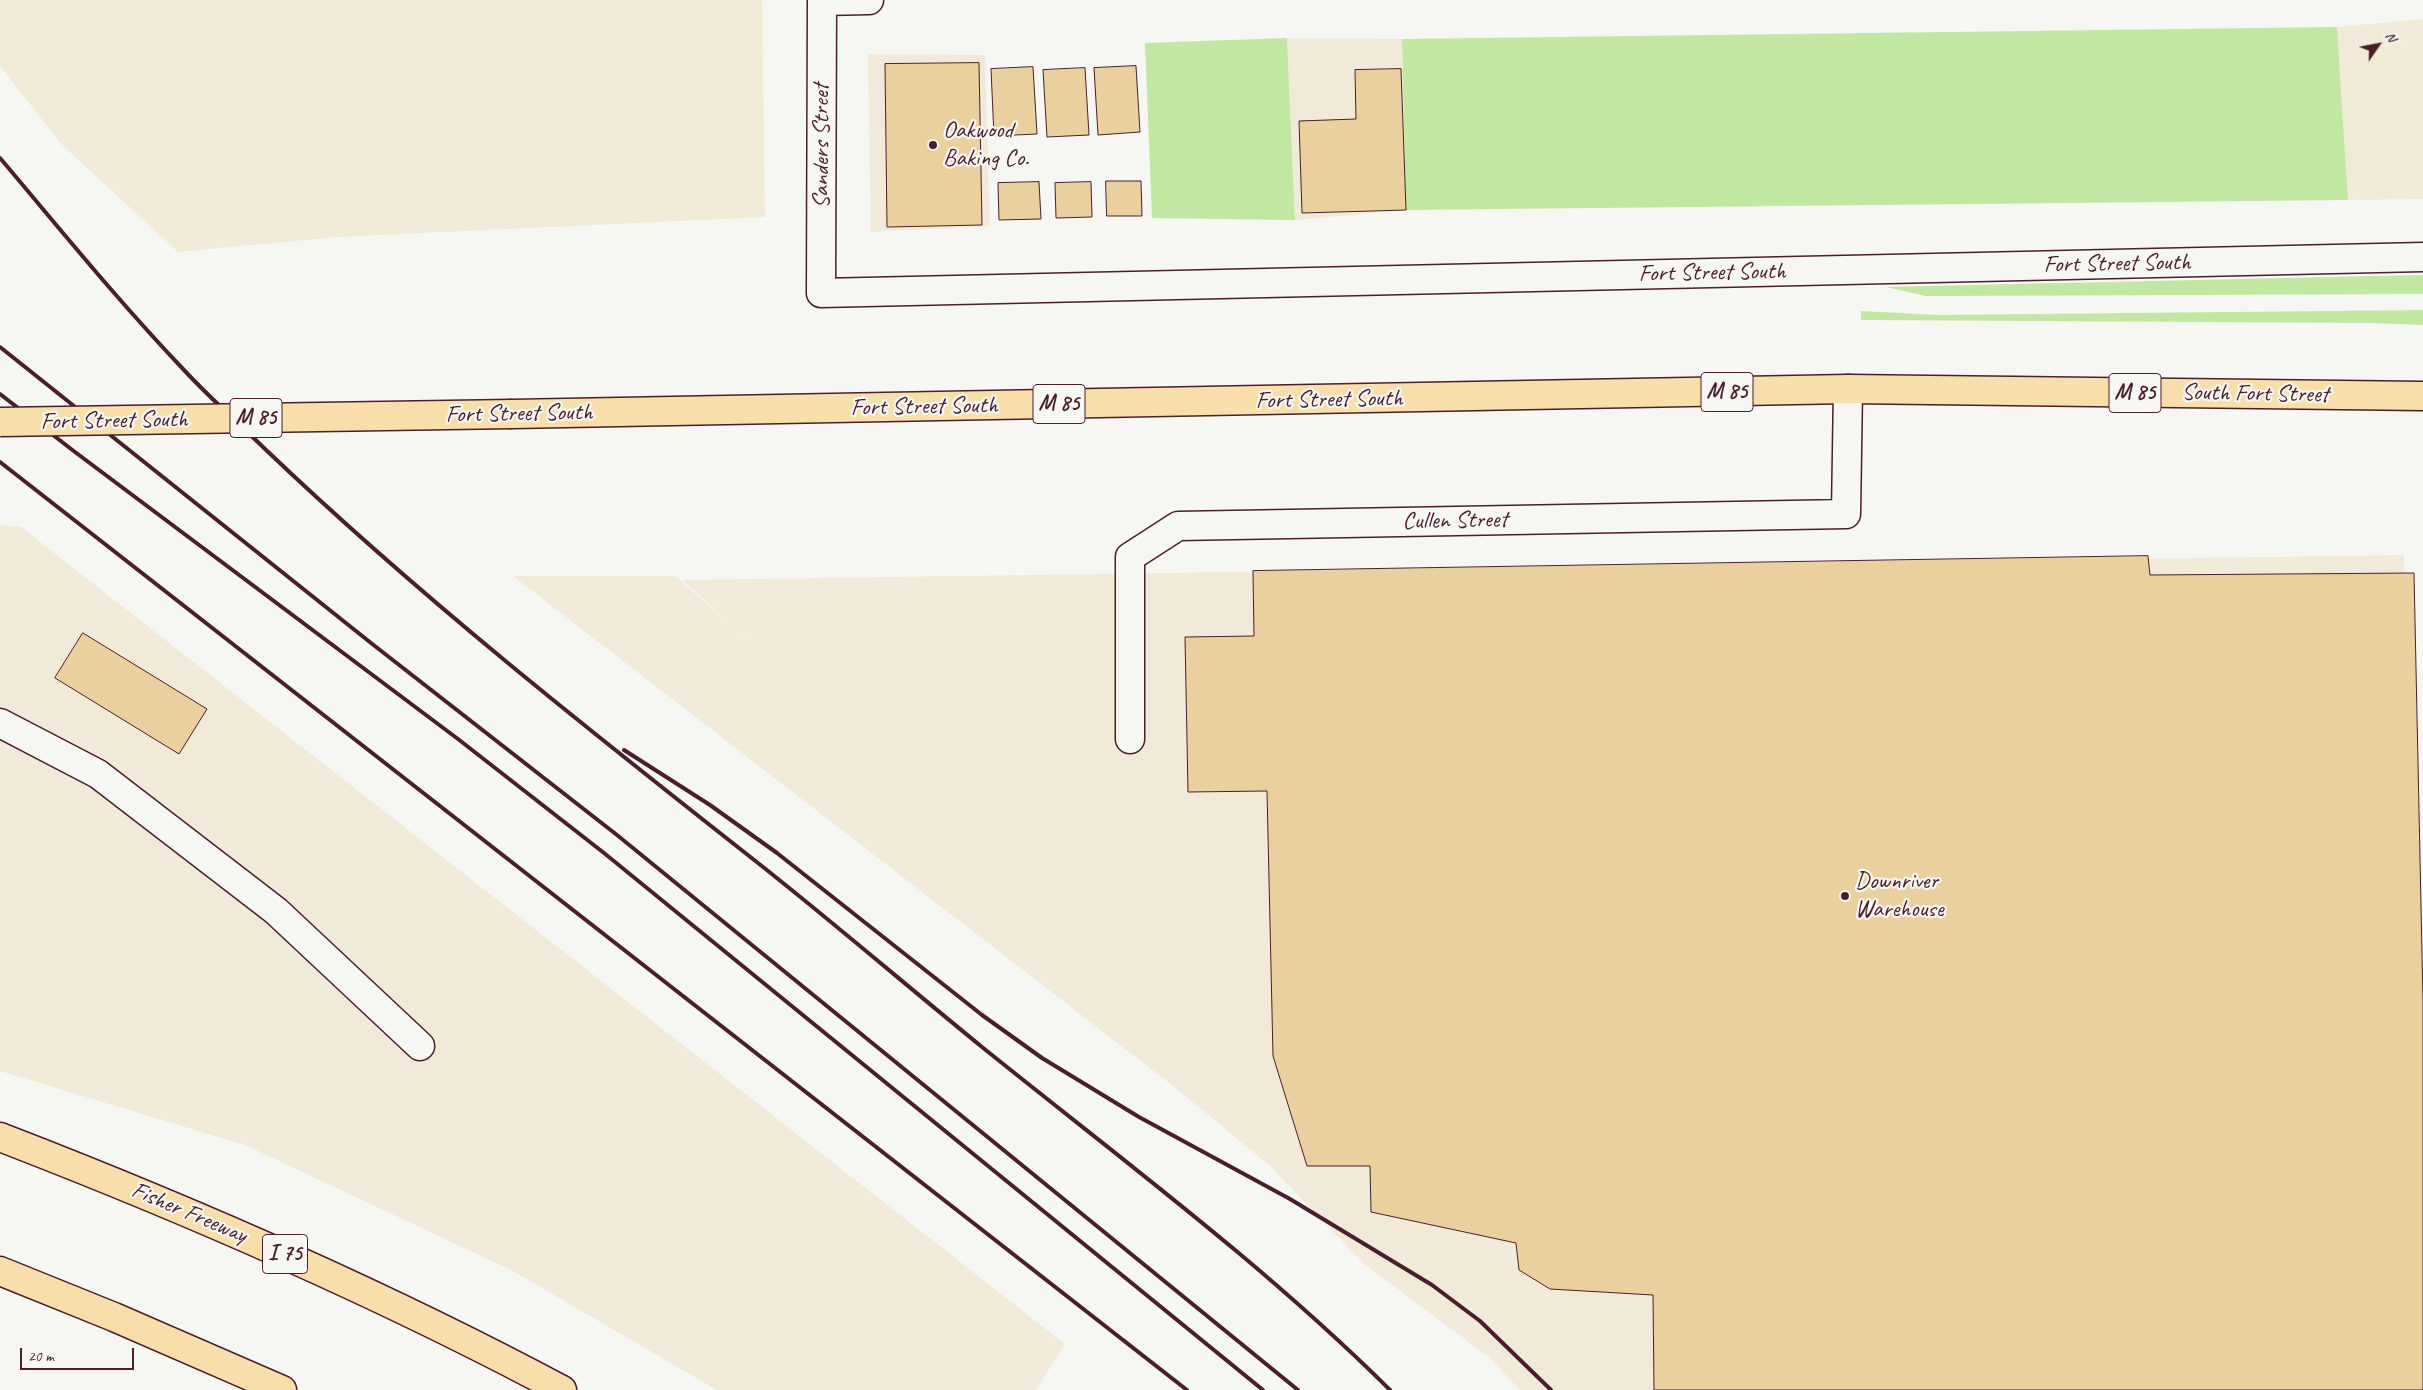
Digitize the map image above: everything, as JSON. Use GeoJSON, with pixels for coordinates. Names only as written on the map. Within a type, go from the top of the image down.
{"type":"FeatureCollection","features":[{"type":"Feature","properties":{"kind":"main road","name":"South Fort Street"},"geometry":{"type":"LineString","coordinates":[[1848,390],[2423,396]]}},
{"type":"Feature","properties":{"kind":"main road","name":"Fort Street South"},"geometry":{"type":"LineString","coordinates":[[0,422],[1848,390]]}},
{"type":"Feature","properties":{"kind":"main road","name":"Fisher Freeway"},"geometry":{"type":"LineString","coordinates":[[0,1137],[122,1184],[298,1259],[470,1341],[562,1390]]}},
{"type":"Feature","properties":{"kind":"main road"},"geometry":{"type":"LineString","coordinates":[[0,1271],[114,1317],[282,1390]]}},
{"type":"Feature","properties":{"kind":"street"},"geometry":{"type":"LineString","coordinates":[[822,0],[869,0]]}},
{"type":"Feature","properties":{"kind":"street","name":"Sanders Street"},"geometry":{"type":"LineString","coordinates":[[821,293],[822,0]]}},
{"type":"Feature","properties":{"kind":"street","name":"Fort Street South"},"geometry":{"type":"LineString","coordinates":[[821,293],[2423,257]]}},
{"type":"Feature","properties":{"kind":"street","name":"Cullen Street"},"geometry":{"type":"LineString","coordinates":[[1130,739],[1130,557],[1178,526],[1846,514],[1848,390]]}},
{"type":"Feature","properties":{"kind":"street"},"geometry":{"type":"LineString","coordinates":[[0,723],[98,774],[276,911],[420,1046]]}},
{"type":"Feature","properties":{"kind":"shaded area"},"geometry":{"type":"Polygon","coordinates":[[[0,0],[762,0],[765,217],[337,237],[178,252],[62,145],[0,66],[0,0]]]}},
{"type":"Feature","properties":{"kind":"shaded area"},"geometry":{"type":"Polygon","coordinates":[[[2423,19],[2423,199],[2348,200],[2337,27],[2423,19]]]}},
{"type":"Feature","properties":{"kind":"shaded area"},"geometry":{"type":"Polygon","coordinates":[[[1287,38],[1402,39],[1406,210],[1295,220],[1287,38]]]}},
{"type":"Feature","properties":{"kind":"shaded area","name":"Oakwood Baking Co."},"geometry":{"type":"Polygon","coordinates":[[[868,54],[985,55],[990,226],[871,232],[868,54]]]}},
{"type":"Feature","properties":{"kind":"shaded area"},"geometry":{"type":"Polygon","coordinates":[[[0,525],[21,527],[1065,1344],[1036,1390],[717,1390],[513,1271],[245,1145],[0,1071],[0,525]]]}},
{"type":"Feature","properties":{"kind":"shaded area","name":"Downriver Warehouse"},"geometry":{"type":"Polygon","coordinates":[[[2404,555],[2420,1390],[1520,1390],[1490,1358],[1363,1263],[1269,1165],[1177,1089],[513,576],[675,576],[750,641],[682,580],[2404,555]]]}},
{"type":"Feature","properties":{"kind":"green space"},"geometry":{"type":"Polygon","coordinates":[[[2337,27],[2348,200],[1406,210],[1402,39],[2337,27]]]}},
{"type":"Feature","properties":{"kind":"green space"},"geometry":{"type":"Polygon","coordinates":[[[1287,38],[1295,220],[1152,218],[1145,43],[1287,38]]]}},
{"type":"Feature","properties":{"kind":"green space"},"geometry":{"type":"Polygon","coordinates":[[[2423,275],[2423,294],[1926,296],[1886,287],[2423,275]]]}},
{"type":"Feature","properties":{"kind":"green space"},"geometry":{"type":"Polygon","coordinates":[[[2423,310],[2423,325],[2373,323],[1861,320],[1861,311],[1939,315],[2423,310]]]}},
{"type":"Feature","properties":{"kind":"building","name":"Oakwood Baking Co."},"geometry":{"type":"Polygon","coordinates":[[[979,63],[982,225],[887,227],[885,64],[979,63]]]}},
{"type":"Feature","properties":{"kind":"building"},"geometry":{"type":"Polygon","coordinates":[[[1136,66],[1140,132],[1098,135],[1094,68],[1136,66]]]}},
{"type":"Feature","properties":{"kind":"building"},"geometry":{"type":"Polygon","coordinates":[[[1033,67],[1037,134],[994,136],[991,69],[1033,67]]]}},
{"type":"Feature","properties":{"kind":"building"},"geometry":{"type":"Polygon","coordinates":[[[1085,68],[1089,135],[1047,137],[1043,70],[1085,68]]]}},
{"type":"Feature","properties":{"kind":"building"},"geometry":{"type":"Polygon","coordinates":[[[1401,69],[1406,210],[1302,213],[1299,121],[1356,119],[1355,70],[1401,69]]]}},
{"type":"Feature","properties":{"kind":"building"},"geometry":{"type":"Polygon","coordinates":[[[1106,181],[1141,181],[1142,216],[1107,216],[1106,181]]]}},
{"type":"Feature","properties":{"kind":"building"},"geometry":{"type":"Polygon","coordinates":[[[1039,182],[1041,219],[999,220],[998,183],[1039,182]]]}},
{"type":"Feature","properties":{"kind":"building"},"geometry":{"type":"Polygon","coordinates":[[[1091,182],[1092,217],[1056,218],[1055,183],[1091,182]]]}},
{"type":"Feature","properties":{"kind":"building","name":"Downriver Warehouse"},"geometry":{"type":"Polygon","coordinates":[[[2148,556],[2150,575],[2414,573],[2423,1001],[2423,1390],[1654,1390],[1653,1295],[1550,1289],[1519,1270],[1516,1243],[1371,1212],[1370,1166],[1307,1166],[1273,1056],[1267,791],[1188,792],[1185,637],[1254,636],[1253,571],[2148,556]]]}},
{"type":"Feature","properties":{"kind":"building"},"geometry":{"type":"Polygon","coordinates":[[[83,633],[207,709],[179,754],[55,678],[83,633]]]}},
{"type":"Feature","properties":{"kind":"railway"},"geometry":{"type":"LineString","coordinates":[[0,158],[113,292],[194,380],[323,503],[383,557],[506,662],[786,886],[982,1047],[1242,1256],[1342,1344],[1390,1390]]}},
{"type":"Feature","properties":{"kind":"railway"},"geometry":{"type":"LineString","coordinates":[[0,347],[371,643],[617,835],[1298,1390]]}},
{"type":"Feature","properties":{"kind":"railway"},"geometry":{"type":"LineString","coordinates":[[0,394],[458,739],[604,853],[1263,1390]]}},
{"type":"Feature","properties":{"kind":"railway"},"geometry":{"type":"LineString","coordinates":[[0,462],[1187,1390]]}},
{"type":"Feature","properties":{"kind":"railway"},"geometry":{"type":"LineString","coordinates":[[624,750],[710,805],[777,853],[982,1015],[1042,1058],[1139,1117],[1290,1199],[1432,1285],[1480,1321],[1551,1390]]}},
{"type":"Feature","properties":{"kind":"place","name":"Oakwood Baking Co."},"geometry":{"type":"Point","coordinates":[933,145]}},
{"type":"Feature","properties":{"kind":"place","name":"Downriver Warehouse"},"geometry":{"type":"Point","coordinates":[1845,896]}}]}
